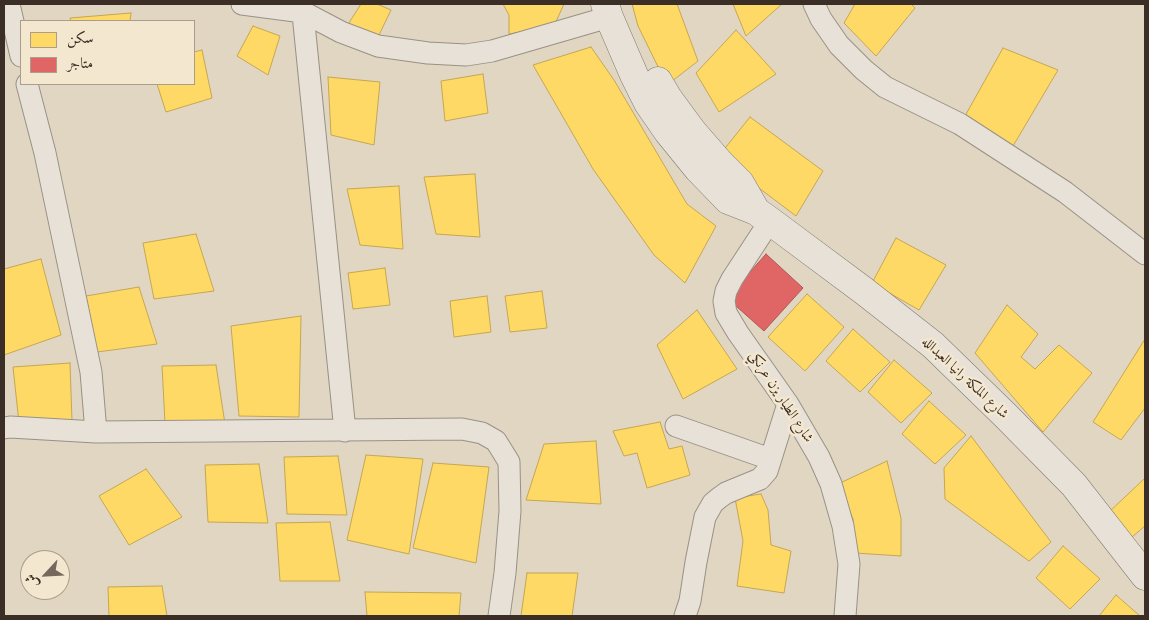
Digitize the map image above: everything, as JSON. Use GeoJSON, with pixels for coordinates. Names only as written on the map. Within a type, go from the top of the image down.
{"type":"FeatureCollection","features":[{"type":"Feature","properties":{"kind":"main road","name":"شارع الملكة رانيا العبدالله"},"geometry":{"type":"LineString","coordinates":[[613,8],[650,65],[668,98],[693,132],[740,183],[763,216],[933,345],[1074,485],[1145,576]]}},
{"type":"Feature","properties":{"kind":"street"},"geometry":{"type":"LineString","coordinates":[[10,4],[20,51]]}},
{"type":"Feature","properties":{"kind":"street"},"geometry":{"type":"LineString","coordinates":[[242,4],[303,8],[341,32],[378,46],[428,53],[466,55],[492,51],[613,8]]}},
{"type":"Feature","properties":{"kind":"street"},"geometry":{"type":"LineString","coordinates":[[814,4],[821,19],[839,45],[864,70],[885,87],[960,124],[1065,192],[1145,254]]}},
{"type":"Feature","properties":{"kind":"street"},"geometry":{"type":"LineString","coordinates":[[303,8],[345,431]]}},
{"type":"Feature","properties":{"kind":"street"},"geometry":{"type":"LineString","coordinates":[[28,85],[45,153],[91,372],[96,432]]}},
{"type":"Feature","properties":{"kind":"street","name":"شارع الطيار يزن عرنكي"},"geometry":{"type":"LineString","coordinates":[[763,216],[726,291],[724,301],[726,313],[788,404],[819,458],[831,484],[843,526],[848,564],[844,616]]}},
{"type":"Feature","properties":{"kind":"street"},"geometry":{"type":"LineString","coordinates":[[686,616],[705,517],[713,503],[726,493],[764,476],[788,404]]}},
{"type":"Feature","properties":{"kind":"street"},"geometry":{"type":"LineString","coordinates":[[676,426],[770,459]]}},
{"type":"Feature","properties":{"kind":"street"},"geometry":{"type":"LineString","coordinates":[[4,428],[96,432],[462,429],[482,433],[496,441],[509,462],[510,510],[505,573],[499,616]]}},
{"type":"Feature","properties":{"kind":"building: سكن"},"geometry":{"type":"Polygon","coordinates":[[[361,4],[377,4],[391,10],[378,37],[347,26],[361,4]]]}},
{"type":"Feature","properties":{"kind":"building: سكن"},"geometry":{"type":"Polygon","coordinates":[[[503,4],[564,4],[554,26],[509,34],[509,15],[503,4]]]}},
{"type":"Feature","properties":{"kind":"building: سكن"},"geometry":{"type":"Polygon","coordinates":[[[632,4],[677,4],[698,61],[667,85],[638,26],[632,4]]]}},
{"type":"Feature","properties":{"kind":"building: سكن"},"geometry":{"type":"Polygon","coordinates":[[[733,4],[782,4],[746,36],[733,4]]]}},
{"type":"Feature","properties":{"kind":"building: سكن"},"geometry":{"type":"Polygon","coordinates":[[[855,4],[911,4],[915,8],[876,56],[844,23],[855,4]]]}},
{"type":"Feature","properties":{"kind":"building: سكن"},"geometry":{"type":"Polygon","coordinates":[[[131,13],[130,20],[71,20],[70,18],[131,13]]]}},
{"type":"Feature","properties":{"kind":"building: سكن"},"geometry":{"type":"Polygon","coordinates":[[[253,26],[280,36],[268,75],[237,56],[253,26]]]}},
{"type":"Feature","properties":{"kind":"building: سكن"},"geometry":{"type":"Polygon","coordinates":[[[736,30],[776,74],[719,112],[696,73],[736,30]]]}},
{"type":"Feature","properties":{"kind":"building: سكن"},"geometry":{"type":"Polygon","coordinates":[[[591,47],[614,80],[687,204],[716,226],[685,283],[654,255],[593,169],[533,65],[591,47]]]}},
{"type":"Feature","properties":{"kind":"building: سكن"},"geometry":{"type":"Polygon","coordinates":[[[1003,48],[1058,70],[1013,146],[965,116],[1003,48]]]}},
{"type":"Feature","properties":{"kind":"building: سكن"},"geometry":{"type":"Polygon","coordinates":[[[202,50],[212,98],[166,112],[157,85],[195,85],[195,52],[202,50]]]}},
{"type":"Feature","properties":{"kind":"building: سكن"},"geometry":{"type":"Polygon","coordinates":[[[483,74],[488,113],[445,121],[441,81],[483,74]]]}},
{"type":"Feature","properties":{"kind":"building: سكن"},"geometry":{"type":"Polygon","coordinates":[[[328,77],[380,82],[374,145],[331,135],[328,77]]]}},
{"type":"Feature","properties":{"kind":"building: سكن"},"geometry":{"type":"Polygon","coordinates":[[[750,117],[823,171],[796,216],[718,157],[750,117]]]}},
{"type":"Feature","properties":{"kind":"building: سكن"},"geometry":{"type":"Polygon","coordinates":[[[475,174],[480,237],[436,234],[424,177],[475,174]]]}},
{"type":"Feature","properties":{"kind":"building: سكن"},"geometry":{"type":"Polygon","coordinates":[[[399,186],[403,249],[360,245],[347,189],[399,186]]]}},
{"type":"Feature","properties":{"kind":"building: سكن"},"geometry":{"type":"Polygon","coordinates":[[[196,234],[214,291],[154,299],[143,243],[196,234]]]}},
{"type":"Feature","properties":{"kind":"building: سكن"},"geometry":{"type":"Polygon","coordinates":[[[896,238],[946,265],[919,310],[872,283],[896,238]]]}},
{"type":"Feature","properties":{"kind":"building: سكن"},"geometry":{"type":"Polygon","coordinates":[[[41,259],[61,335],[4,355],[4,269],[41,259]]]}},
{"type":"Feature","properties":{"kind":"building: سكن"},"geometry":{"type":"Polygon","coordinates":[[[385,268],[390,305],[353,309],[348,273],[385,268]]]}},
{"type":"Feature","properties":{"kind":"building: سكن"},"geometry":{"type":"Polygon","coordinates":[[[139,287],[157,344],[97,352],[86,296],[139,287]]]}},
{"type":"Feature","properties":{"kind":"building: سكن"},"geometry":{"type":"Polygon","coordinates":[[[542,291],[547,328],[510,332],[505,296],[542,291]]]}},
{"type":"Feature","properties":{"kind":"building: سكن"},"geometry":{"type":"Polygon","coordinates":[[[807,294],[844,327],[805,371],[768,337],[807,294]]]}},
{"type":"Feature","properties":{"kind":"building: سكن"},"geometry":{"type":"Polygon","coordinates":[[[487,296],[491,332],[454,337],[450,301],[487,296]]]}},
{"type":"Feature","properties":{"kind":"building: سكن"},"geometry":{"type":"Polygon","coordinates":[[[1007,305],[1038,334],[1021,357],[1035,369],[1059,345],[1092,373],[1043,432],[975,353],[1007,305]]]}},
{"type":"Feature","properties":{"kind":"building: سكن"},"geometry":{"type":"Polygon","coordinates":[[[697,310],[737,369],[683,399],[657,345],[697,310]]]}},
{"type":"Feature","properties":{"kind":"building: سكن"},"geometry":{"type":"Polygon","coordinates":[[[301,316],[299,417],[239,416],[231,326],[301,316]]]}},
{"type":"Feature","properties":{"kind":"building: سكن"},"geometry":{"type":"Polygon","coordinates":[[[853,329],[890,362],[860,392],[826,361],[853,329]]]}},
{"type":"Feature","properties":{"kind":"building: سكن"},"geometry":{"type":"Polygon","coordinates":[[[1145,339],[1145,408],[1121,440],[1093,422],[1145,339]]]}},
{"type":"Feature","properties":{"kind":"building: سكن"},"geometry":{"type":"Polygon","coordinates":[[[894,360],[932,393],[901,423],[868,392],[894,360]]]}},
{"type":"Feature","properties":{"kind":"building: سكن"},"geometry":{"type":"Polygon","coordinates":[[[70,363],[72,421],[19,423],[13,367],[70,363]]]}},
{"type":"Feature","properties":{"kind":"building: سكن"},"geometry":{"type":"Polygon","coordinates":[[[216,365],[225,424],[165,423],[162,366],[216,365]]]}},
{"type":"Feature","properties":{"kind":"building: سكن"},"geometry":{"type":"Polygon","coordinates":[[[929,401],[966,435],[935,464],[902,434],[929,401]]]}},
{"type":"Feature","properties":{"kind":"building: سكن"},"geometry":{"type":"Polygon","coordinates":[[[660,422],[669,449],[682,446],[690,475],[647,488],[637,453],[624,456],[613,431],[660,422]]]}},
{"type":"Feature","properties":{"kind":"building: سكن"},"geometry":{"type":"Polygon","coordinates":[[[971,436],[1051,542],[1029,561],[945,499],[944,468],[971,436]]]}},
{"type":"Feature","properties":{"kind":"building: سكن"},"geometry":{"type":"Polygon","coordinates":[[[596,441],[601,504],[526,500],[544,444],[596,441]]]}},
{"type":"Feature","properties":{"kind":"building: سكن"},"geometry":{"type":"Polygon","coordinates":[[[366,455],[423,459],[409,554],[347,540],[366,455]]]}},
{"type":"Feature","properties":{"kind":"building: سكن"},"geometry":{"type":"Polygon","coordinates":[[[338,456],[347,515],[287,514],[284,457],[338,456]]]}},
{"type":"Feature","properties":{"kind":"building: سكن"},"geometry":{"type":"Polygon","coordinates":[[[887,461],[901,518],[901,556],[855,553],[853,519],[838,484],[887,461]]]}},
{"type":"Feature","properties":{"kind":"building: سكن"},"geometry":{"type":"Polygon","coordinates":[[[433,463],[489,467],[476,563],[413,548],[433,463]]]}},
{"type":"Feature","properties":{"kind":"building: سكن"},"geometry":{"type":"Polygon","coordinates":[[[259,464],[268,523],[208,522],[205,465],[259,464]]]}},
{"type":"Feature","properties":{"kind":"building: سكن"},"geometry":{"type":"Polygon","coordinates":[[[146,469],[182,517],[129,545],[99,496],[146,469]]]}},
{"type":"Feature","properties":{"kind":"building: سكن"},"geometry":{"type":"Polygon","coordinates":[[[1145,478],[1145,526],[1132,537],[1108,513],[1145,478]]]}},
{"type":"Feature","properties":{"kind":"building: سكن"},"geometry":{"type":"Polygon","coordinates":[[[761,494],[768,510],[771,545],[791,551],[784,593],[737,586],[743,541],[735,498],[761,494]]]}},
{"type":"Feature","properties":{"kind":"building: سكن"},"geometry":{"type":"Polygon","coordinates":[[[330,522],[340,581],[280,581],[276,523],[330,522]]]}},
{"type":"Feature","properties":{"kind":"building: سكن"},"geometry":{"type":"Polygon","coordinates":[[[1063,546],[1100,579],[1070,609],[1036,578],[1063,546]]]}},
{"type":"Feature","properties":{"kind":"building: سكن"},"geometry":{"type":"Polygon","coordinates":[[[527,573],[578,573],[572,616],[521,616],[527,573]]]}},
{"type":"Feature","properties":{"kind":"building: سكن"},"geometry":{"type":"Polygon","coordinates":[[[162,586],[167,616],[109,616],[108,587],[162,586]]]}},
{"type":"Feature","properties":{"kind":"building: سكن"},"geometry":{"type":"Polygon","coordinates":[[[365,592],[461,593],[459,616],[367,616],[365,592]]]}},
{"type":"Feature","properties":{"kind":"building: سكن"},"geometry":{"type":"Polygon","coordinates":[[[1116,595],[1140,616],[1099,616],[1116,595]]]}},
{"type":"Feature","properties":{"kind":"building: متاجر"},"geometry":{"type":"Polygon","coordinates":[[[766,254],[803,288],[764,331],[727,298],[766,254]]]}}]}
